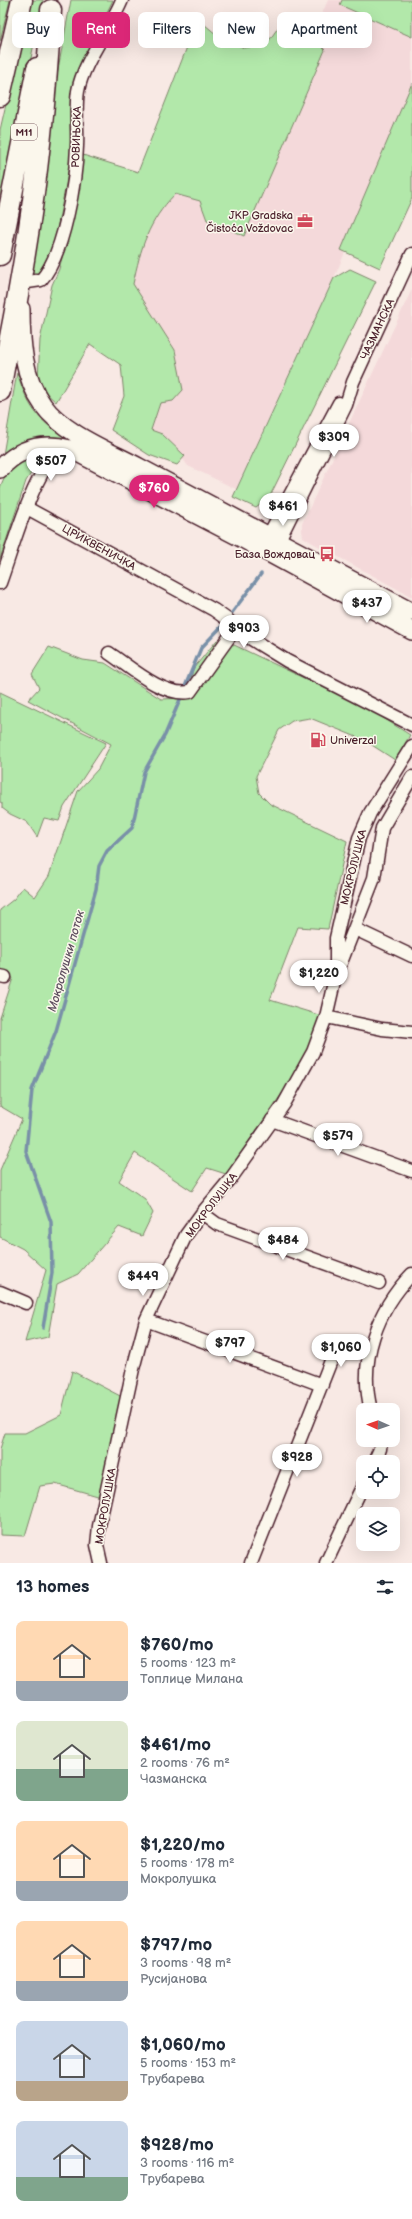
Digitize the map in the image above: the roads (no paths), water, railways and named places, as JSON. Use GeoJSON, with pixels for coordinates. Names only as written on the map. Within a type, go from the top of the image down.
{"type":"FeatureCollection","features":[{"type":"Feature","properties":{"kind":"highway"},"geometry":{"type":"LineString","coordinates":[[0,96],[22,0]]}},
{"type":"Feature","properties":{"kind":"highway"},"geometry":{"type":"LineString","coordinates":[[0,390],[21,283],[42,130],[53,5]]}},
{"type":"Feature","properties":{"kind":"highway","name":"M11"},"geometry":{"type":"LineString","coordinates":[[0,255],[40,56],[53,5]]}},
{"type":"Feature","properties":{"kind":"main road"},"geometry":{"type":"LineString","coordinates":[[21,283],[22,345],[31,385],[43,406],[60,422],[114,463],[270,546],[412,612]]}},
{"type":"Feature","properties":{"kind":"main road"},"geometry":{"type":"LineString","coordinates":[[0,469],[12,458],[28,448],[42,446],[60,447],[114,463]]}},
{"type":"Feature","properties":{"kind":"main road"},"geometry":{"type":"LineString","coordinates":[[270,546],[412,632]]}},
{"type":"Feature","properties":{"kind":"street","name":"РОВИЊСКА"},"geometry":{"type":"LineString","coordinates":[[21,283],[41,280],[54,262],[60,248],[76,160],[78,90],[91,57],[114,19],[122,0]]}},
{"type":"Feature","properties":{"kind":"street","name":"ЧАЗМАНСКА"},"geometry":{"type":"LineString","coordinates":[[270,546],[346,405],[353,382],[412,254]]}},
{"type":"Feature","properties":{"kind":"street"},"geometry":{"type":"LineString","coordinates":[[0,582],[27,508],[48,463],[60,447]]}},
{"type":"Feature","properties":{"kind":"street","name":"ЦРИКВЕНИЧКА"},"geometry":{"type":"LineString","coordinates":[[27,508],[214,610],[228,620],[235,629],[287,661],[412,724]]}},
{"type":"Feature","properties":{"kind":"street"},"geometry":{"type":"LineString","coordinates":[[108,653],[162,688],[184,693],[190,692],[235,629]]}},
{"type":"Feature","properties":{"kind":"street","name":"МОКРОЛУШКА"},"geometry":{"type":"LineString","coordinates":[[335,978],[336,938],[359,838],[370,813],[412,746]]}},
{"type":"Feature","properties":{"kind":"street","name":"МОКРОЛУШКА"},"geometry":{"type":"LineString","coordinates":[[101,1563],[97,1545],[100,1526],[133,1369],[146,1320],[186,1235],[232,1177],[272,1120],[302,1073],[318,1041],[326,1017],[335,978],[374,878],[382,828],[412,777]]}},
{"type":"Feature","properties":{"kind":"street"},"geometry":{"type":"LineString","coordinates":[[355,929],[412,956]]}},
{"type":"Feature","properties":{"kind":"street"},"geometry":{"type":"LineString","coordinates":[[326,1017],[382,1030],[412,1032]]}},
{"type":"Feature","properties":{"kind":"street"},"geometry":{"type":"LineString","coordinates":[[272,1120],[412,1171]]}},
{"type":"Feature","properties":{"kind":"street"},"geometry":{"type":"LineString","coordinates":[[202,1213],[217,1224],[379,1283]]}},
{"type":"Feature","properties":{"kind":"street"},"geometry":{"type":"LineString","coordinates":[[370,1403],[367,1373],[368,1356],[375,1328],[396,1291],[412,1274]]}},
{"type":"Feature","properties":{"kind":"street"},"geometry":{"type":"LineString","coordinates":[[0,1292],[26,1302]]}},
{"type":"Feature","properties":{"kind":"street"},"geometry":{"type":"LineString","coordinates":[[146,1320],[322,1385]]}},
{"type":"Feature","properties":{"kind":"street"},"geometry":{"type":"LineString","coordinates":[[250,1563],[338,1343]]}},
{"type":"Feature","properties":{"kind":"street"},"geometry":{"type":"LineString","coordinates":[[326,1563],[356,1499]]}},
{"type":"Feature","properties":{"kind":"waterway","name":"Мокролушки поток"},"geometry":{"type":"LineString","coordinates":[[228,618],[261,574]]}},
{"type":"Feature","properties":{"kind":"waterway","name":"Мокролушки поток"},"geometry":{"type":"LineString","coordinates":[[184,689],[201,648],[222,626]]}},
{"type":"Feature","properties":{"kind":"waterway","name":"Мокролушки поток"},"geometry":{"type":"LineString","coordinates":[[43,1328],[52,1273],[51,1222],[26,1151],[32,1090],[56,1031],[96,889],[99,866],[107,851],[132,828],[144,772],[165,735],[182,695]]}},
{"type":"Feature","properties":{"kind":"place","name":"JKP Gradska Čistoća Voždovac"},"geometry":{"type":"Point","coordinates":[305,221]}},
{"type":"Feature","properties":{"kind":"place","name":"База Вождовац"},"geometry":{"type":"Point","coordinates":[327,554]}},
{"type":"Feature","properties":{"kind":"place","name":"Univerzal"},"geometry":{"type":"Point","coordinates":[318,740]}}]}
